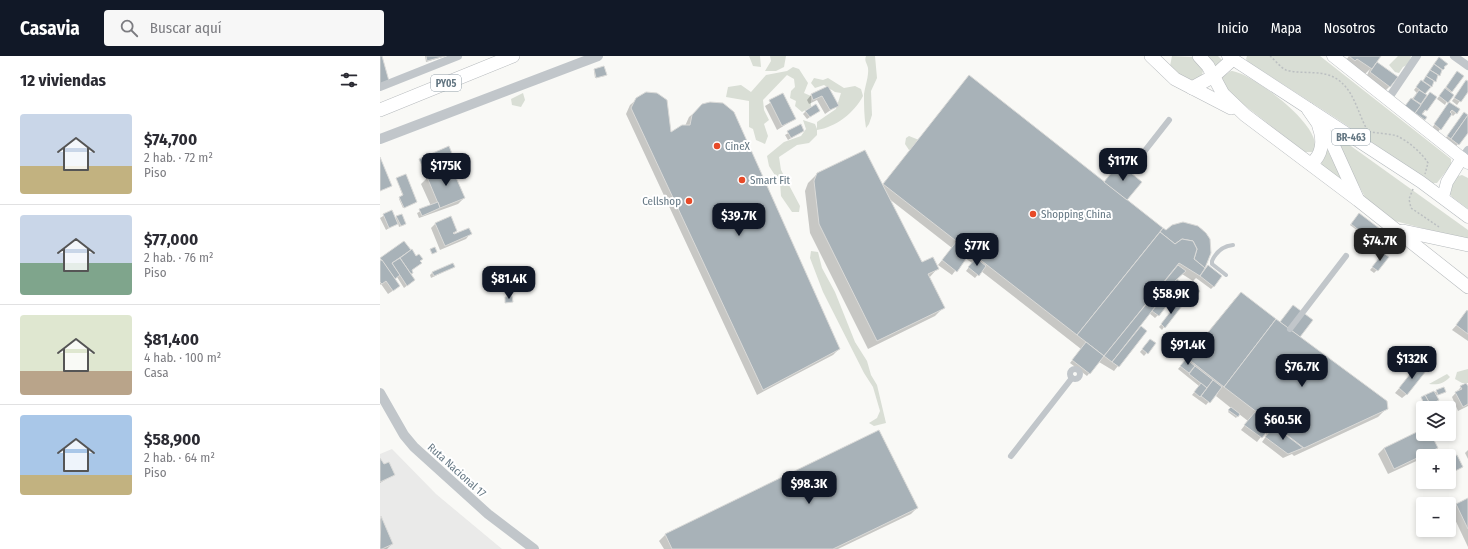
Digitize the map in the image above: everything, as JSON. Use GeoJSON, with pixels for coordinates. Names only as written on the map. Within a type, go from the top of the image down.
{"type":"FeatureCollection","features":[{"type":"Feature","properties":{"kind":"highway","name":"PY05"},"geometry":{"type":"LineString","coordinates":[[380,110],[513,56]]}},
{"type":"Feature","properties":{"kind":"highway"},"geometry":{"type":"LineString","coordinates":[[1152,56],[1162,61],[1175,79],[1245,115]]}},
{"type":"Feature","properties":{"kind":"highway"},"geometry":{"type":"LineString","coordinates":[[1199,56],[1208,66],[1223,94],[1245,115],[1396,229],[1468,287]]}},
{"type":"Feature","properties":{"kind":"highway"},"geometry":{"type":"LineString","coordinates":[[1192,88],[1214,76],[1233,57]]}},
{"type":"Feature","properties":{"kind":"highway"},"geometry":{"type":"LineString","coordinates":[[1308,109],[1340,158],[1358,200]]}},
{"type":"Feature","properties":{"kind":"highway"},"geometry":{"type":"LineString","coordinates":[[1311,164],[1318,158],[1321,149],[1322,140],[1317,121]]}},
{"type":"Feature","properties":{"kind":"highway"},"geometry":{"type":"LineString","coordinates":[[1396,229],[1413,235],[1468,245]]}},
{"type":"Feature","properties":{"kind":"main road"},"geometry":{"type":"LineString","coordinates":[[1333,56],[1466,157],[1447,182],[1442,197]]}},
{"type":"Feature","properties":{"kind":"main road","name":"BR-463"},"geometry":{"type":"LineString","coordinates":[[1233,57],[1308,109],[1442,197],[1468,217]]}},
{"type":"Feature","properties":{"kind":"street"},"geometry":{"type":"LineString","coordinates":[[380,87],[458,56]]}},
{"type":"Feature","properties":{"kind":"street"},"geometry":{"type":"LineString","coordinates":[[380,139],[578,60],[598,56]]}},
{"type":"Feature","properties":{"kind":"street"},"geometry":{"type":"LineString","coordinates":[[1388,99],[1417,56]]}},
{"type":"Feature","properties":{"kind":"street"},"geometry":{"type":"LineString","coordinates":[[1454,56],[1468,66]]}},
{"type":"Feature","properties":{"kind":"street"},"geometry":{"type":"LineString","coordinates":[[1128,171],[1169,120]]}},
{"type":"Feature","properties":{"kind":"street"},"geometry":{"type":"LineString","coordinates":[[1290,329],[1346,256]]}},
{"type":"Feature","properties":{"kind":"street"},"geometry":{"type":"LineString","coordinates":[[1011,456],[1072,378],[1070,373],[1072,370],[1079,368]]}},
{"type":"Feature","properties":{"kind":"street","name":"Ruta Nacional 17"},"geometry":{"type":"LineString","coordinates":[[380,394],[404,435],[414,447],[488,514],[534,549]]}},
{"type":"Feature","properties":{"kind":"lane"},"geometry":{"type":"LineString","coordinates":[[1226,275],[1212,264],[1212,261],[1222,249],[1226,246],[1233,245]]}},
{"type":"Feature","properties":{"kind":"shaded area"},"geometry":{"type":"Polygon","coordinates":[[[749,56],[760,56],[761,67],[753,66],[749,56]]]}},
{"type":"Feature","properties":{"kind":"shaded area"},"geometry":{"type":"Polygon","coordinates":[[[770,56],[786,56],[784,67],[776,71],[765,71],[771,61],[770,56]]]}},
{"type":"Feature","properties":{"kind":"shaded area"},"geometry":{"type":"Polygon","coordinates":[[[866,56],[875,56],[877,78],[871,91],[872,115],[866,128],[864,115],[864,94],[868,68],[865,61],[866,56]]]}},
{"type":"Feature","properties":{"kind":"shaded area"},"geometry":{"type":"Polygon","coordinates":[[[1172,56],[1194,57],[1203,71],[1201,78],[1191,80],[1181,76],[1170,66],[1172,56]]]}},
{"type":"Feature","properties":{"kind":"shaded area"},"geometry":{"type":"Polygon","coordinates":[[[1205,56],[1218,56],[1222,60],[1217,68],[1205,56]]]}},
{"type":"Feature","properties":{"kind":"shaded area"},"geometry":{"type":"Polygon","coordinates":[[[1247,56],[1320,56],[1451,159],[1451,165],[1437,183],[1432,183],[1337,119],[1248,62],[1246,59],[1247,56]]]}},
{"type":"Feature","properties":{"kind":"shaded area"},"geometry":{"type":"Polygon","coordinates":[[[1398,56],[1411,56],[1409,64],[1403,67],[1399,73],[1395,72],[1389,65],[1398,56]]]}},
{"type":"Feature","properties":{"kind":"shaded area"},"geometry":{"type":"Polygon","coordinates":[[[793,67],[799,69],[808,83],[804,93],[811,96],[811,107],[802,112],[795,106],[796,101],[790,98],[791,91],[795,87],[794,79],[787,75],[763,100],[764,110],[769,120],[764,124],[768,136],[765,144],[756,140],[753,129],[749,127],[749,101],[726,97],[728,87],[741,85],[751,92],[766,75],[787,71],[793,67]]]}},
{"type":"Feature","properties":{"kind":"shaded area"},"geometry":{"type":"Polygon","coordinates":[[[1231,71],[1241,74],[1270,91],[1300,118],[1310,131],[1315,143],[1312,152],[1305,152],[1240,102],[1225,88],[1222,77],[1231,71]]]}},
{"type":"Feature","properties":{"kind":"shaded area"},"geometry":{"type":"Polygon","coordinates":[[[814,78],[823,80],[828,78],[844,88],[855,86],[861,89],[863,96],[855,108],[844,118],[831,126],[817,130],[817,135],[809,143],[797,145],[779,157],[781,170],[800,206],[799,212],[792,212],[781,196],[780,183],[769,166],[767,156],[784,142],[801,136],[806,129],[803,120],[815,124],[817,129],[817,122],[836,109],[841,93],[835,92],[824,85],[815,88],[811,83],[814,78]]]}},
{"type":"Feature","properties":{"kind":"shaded area"},"geometry":{"type":"Polygon","coordinates":[[[523,93],[525,100],[521,107],[512,105],[511,99],[523,93]]]}},
{"type":"Feature","properties":{"kind":"shaded area"},"geometry":{"type":"Polygon","coordinates":[[[1330,131],[1468,230],[1468,240],[1395,221],[1366,199],[1330,131]]]}},
{"type":"Feature","properties":{"kind":"shaded area"},"geometry":{"type":"Polygon","coordinates":[[[909,136],[919,140],[916,147],[909,150],[905,144],[906,138],[909,136]]]}},
{"type":"Feature","properties":{"kind":"shaded area"},"geometry":{"type":"Polygon","coordinates":[[[1326,147],[1341,177],[1342,180],[1321,165],[1326,147]]]}},
{"type":"Feature","properties":{"kind":"shaded area"},"geometry":{"type":"Polygon","coordinates":[[[1462,175],[1468,178],[1468,209],[1449,193],[1455,177],[1462,175]]]}},
{"type":"Feature","properties":{"kind":"shaded area"},"geometry":{"type":"Polygon","coordinates":[[[811,251],[818,252],[822,268],[835,292],[855,342],[867,361],[871,375],[877,385],[886,423],[874,426],[869,423],[877,418],[880,411],[873,387],[864,373],[823,292],[810,258],[811,251]]]}},
{"type":"Feature","properties":{"kind":"shaded area"},"geometry":{"type":"Polygon","coordinates":[[[1468,369],[1468,383],[1462,383],[1455,379],[1457,372],[1468,369]]]}},
{"type":"Feature","properties":{"kind":"shaded area"},"geometry":{"type":"Polygon","coordinates":[[[1447,374],[1450,377],[1443,383],[1429,384],[1447,374]]]}},
{"type":"Feature","properties":{"kind":"shaded area"},"geometry":{"type":"Polygon","coordinates":[[[392,449],[436,494],[502,549],[380,549],[380,454],[392,449]]]}},
{"type":"Feature","properties":{"kind":"building"},"geometry":{"type":"Polygon","coordinates":[[[380,56],[382,56],[389,81],[380,84],[380,56]]]}},
{"type":"Feature","properties":{"kind":"building"},"geometry":{"type":"Polygon","coordinates":[[[426,56],[445,56],[427,61],[426,56]]]}},
{"type":"Feature","properties":{"kind":"building"},"geometry":{"type":"Polygon","coordinates":[[[1349,56],[1381,56],[1372,69],[1357,59],[1355,61],[1349,56]]]}},
{"type":"Feature","properties":{"kind":"building"},"geometry":{"type":"Polygon","coordinates":[[[1439,57],[1448,64],[1443,70],[1434,64],[1439,57]]]}},
{"type":"Feature","properties":{"kind":"building"},"geometry":{"type":"Polygon","coordinates":[[[1377,62],[1398,77],[1390,87],[1370,72],[1377,62]]]}},
{"type":"Feature","properties":{"kind":"building"},"geometry":{"type":"Polygon","coordinates":[[[1434,64],[1442,70],[1440,76],[1430,70],[1434,64]]]}},
{"type":"Feature","properties":{"kind":"building"},"geometry":{"type":"Polygon","coordinates":[[[604,66],[607,75],[596,78],[594,69],[604,66]]]}},
{"type":"Feature","properties":{"kind":"building"},"geometry":{"type":"Polygon","coordinates":[[[1430,70],[1438,75],[1436,82],[1426,76],[1430,70]]]}},
{"type":"Feature","properties":{"kind":"building"},"geometry":{"type":"Polygon","coordinates":[[[1457,71],[1464,76],[1452,92],[1446,87],[1457,71]]]}},
{"type":"Feature","properties":{"kind":"building","name":"Shopping China"},"geometry":{"type":"Polygon","coordinates":[[[969,75],[1163,228],[1077,335],[883,184],[969,75]]]}},
{"type":"Feature","properties":{"kind":"building"},"geometry":{"type":"Polygon","coordinates":[[[1426,76],[1434,81],[1432,87],[1423,81],[1426,76]]]}},
{"type":"Feature","properties":{"kind":"building"},"geometry":{"type":"Polygon","coordinates":[[[1421,80],[1431,87],[1425,94],[1416,87],[1421,80]]]}},
{"type":"Feature","properties":{"kind":"building"},"geometry":{"type":"Polygon","coordinates":[[[1466,80],[1468,81],[1468,92],[1461,102],[1454,98],[1466,80]]]}},
{"type":"Feature","properties":{"kind":"building"},"geometry":{"type":"Polygon","coordinates":[[[828,86],[839,106],[830,110],[822,96],[813,100],[811,94],[828,86]]]}},
{"type":"Feature","properties":{"kind":"building"},"geometry":{"type":"Polygon","coordinates":[[[1445,88],[1454,95],[1448,103],[1439,96],[1445,88]]]}},
{"type":"Feature","properties":{"kind":"building"},"geometry":{"type":"Polygon","coordinates":[[[1419,90],[1427,95],[1421,104],[1413,99],[1419,90]]]}},
{"type":"Feature","properties":{"kind":"building"},"geometry":{"type":"Polygon","coordinates":[[[646,92],[657,93],[667,100],[671,132],[682,125],[690,125],[692,115],[702,104],[710,102],[723,103],[734,112],[840,349],[763,390],[631,108],[636,98],[646,92]]]}},
{"type":"Feature","properties":{"kind":"building"},"geometry":{"type":"Polygon","coordinates":[[[1430,92],[1437,97],[1427,111],[1425,110],[1422,114],[1427,117],[1425,120],[1415,113],[1430,92]]]}},
{"type":"Feature","properties":{"kind":"building"},"geometry":{"type":"Polygon","coordinates":[[[783,93],[796,119],[782,126],[769,100],[783,93]]]}},
{"type":"Feature","properties":{"kind":"building"},"geometry":{"type":"Polygon","coordinates":[[[1411,98],[1421,105],[1415,113],[1405,106],[1411,98]]]}},
{"type":"Feature","properties":{"kind":"building"},"geometry":{"type":"Polygon","coordinates":[[[1449,102],[1460,109],[1457,114],[1452,110],[1450,112],[1452,114],[1441,130],[1434,124],[1449,102]]]}},
{"type":"Feature","properties":{"kind":"building"},"geometry":{"type":"Polygon","coordinates":[[[816,104],[820,111],[810,117],[805,111],[816,104]]]}},
{"type":"Feature","properties":{"kind":"building"},"geometry":{"type":"Polygon","coordinates":[[[1464,112],[1468,115],[1451,139],[1447,136],[1464,112]]]}},
{"type":"Feature","properties":{"kind":"building"},"geometry":{"type":"Polygon","coordinates":[[[1468,115],[1468,133],[1459,145],[1451,139],[1468,115]]]}},
{"type":"Feature","properties":{"kind":"building"},"geometry":{"type":"Polygon","coordinates":[[[801,124],[804,131],[791,138],[787,131],[801,124]]]}},
{"type":"Feature","properties":{"kind":"building"},"geometry":{"type":"Polygon","coordinates":[[[449,146],[455,161],[450,163],[451,166],[427,177],[419,159],[449,146]]]}},
{"type":"Feature","properties":{"kind":"building"},"geometry":{"type":"Polygon","coordinates":[[[865,150],[922,262],[933,257],[939,269],[928,274],[945,308],[877,341],[819,224],[814,181],[817,173],[865,150]]]}},
{"type":"Feature","properties":{"kind":"building"},"geometry":{"type":"Polygon","coordinates":[[[380,157],[392,186],[380,191],[380,157]]]}},
{"type":"Feature","properties":{"kind":"building"},"geometry":{"type":"Polygon","coordinates":[[[1119,163],[1142,182],[1127,200],[1104,182],[1119,163]]]}},
{"type":"Feature","properties":{"kind":"building"},"geometry":{"type":"Polygon","coordinates":[[[451,166],[465,198],[440,208],[427,177],[451,166]]]}},
{"type":"Feature","properties":{"kind":"building"},"geometry":{"type":"Polygon","coordinates":[[[406,174],[417,202],[404,208],[399,197],[403,195],[396,178],[406,174]]]}},
{"type":"Feature","properties":{"kind":"building"},"geometry":{"type":"Polygon","coordinates":[[[438,202],[440,208],[422,216],[419,209],[438,202]]]}},
{"type":"Feature","properties":{"kind":"building"},"geometry":{"type":"Polygon","coordinates":[[[392,210],[398,224],[389,228],[383,214],[392,210]]]}},
{"type":"Feature","properties":{"kind":"building"},"geometry":{"type":"Polygon","coordinates":[[[1359,213],[1384,232],[1375,243],[1351,224],[1359,213]]]}},
{"type":"Feature","properties":{"kind":"building"},"geometry":{"type":"Polygon","coordinates":[[[402,214],[406,224],[401,226],[396,216],[402,214]]]}},
{"type":"Feature","properties":{"kind":"building"},"geometry":{"type":"Polygon","coordinates":[[[451,216],[457,231],[453,233],[454,234],[469,228],[472,234],[445,246],[435,223],[451,216]]]}},
{"type":"Feature","properties":{"kind":"building"},"geometry":{"type":"Polygon","coordinates":[[[1183,222],[1198,226],[1210,239],[1211,253],[1205,268],[1194,259],[1197,249],[1193,241],[1182,239],[1175,244],[1160,232],[1163,228],[1166,230],[1172,225],[1183,222]]]}},
{"type":"Feature","properties":{"kind":"building"},"geometry":{"type":"Polygon","coordinates":[[[1160,232],[1175,244],[1182,239],[1193,241],[1197,249],[1194,259],[1205,268],[1200,276],[1179,263],[1104,356],[1077,335],[1160,232]]]}},
{"type":"Feature","properties":{"kind":"building"},"geometry":{"type":"Polygon","coordinates":[[[404,241],[411,250],[392,263],[400,275],[395,279],[380,258],[404,241]]]}},
{"type":"Feature","properties":{"kind":"building"},"geometry":{"type":"Polygon","coordinates":[[[956,242],[970,253],[957,272],[942,260],[956,242]]]}},
{"type":"Feature","properties":{"kind":"building"},"geometry":{"type":"Polygon","coordinates":[[[435,247],[437,252],[432,254],[430,249],[435,247]]]}},
{"type":"Feature","properties":{"kind":"building"},"geometry":{"type":"Polygon","coordinates":[[[412,249],[416,256],[419,254],[423,259],[420,261],[422,263],[412,270],[413,273],[411,274],[400,258],[412,249]]]}},
{"type":"Feature","properties":{"kind":"building"},"geometry":{"type":"Polygon","coordinates":[[[1383,253],[1389,257],[1378,271],[1372,267],[1383,253]]]}},
{"type":"Feature","properties":{"kind":"building"},"geometry":{"type":"Polygon","coordinates":[[[400,258],[415,280],[407,286],[392,263],[400,258]]]}},
{"type":"Feature","properties":{"kind":"building"},"geometry":{"type":"Polygon","coordinates":[[[976,258],[986,266],[979,276],[968,267],[976,258]]]}},
{"type":"Feature","properties":{"kind":"building"},"geometry":{"type":"Polygon","coordinates":[[[382,260],[400,286],[393,291],[386,281],[382,284],[380,282],[380,261],[382,260]]]}},
{"type":"Feature","properties":{"kind":"building"},"geometry":{"type":"Polygon","coordinates":[[[453,263],[455,267],[434,276],[432,272],[453,263]]]}},
{"type":"Feature","properties":{"kind":"building"},"geometry":{"type":"Polygon","coordinates":[[[1178,265],[1186,271],[1177,279],[1112,362],[1104,356],[1178,265]]]}},
{"type":"Feature","properties":{"kind":"building"},"geometry":{"type":"Polygon","coordinates":[[[1208,265],[1222,276],[1214,287],[1200,276],[1208,265]]]}},
{"type":"Feature","properties":{"kind":"building"},"geometry":{"type":"Polygon","coordinates":[[[1177,279],[1184,284],[1178,291],[1171,286],[1177,279]]]}},
{"type":"Feature","properties":{"kind":"building"},"geometry":{"type":"Polygon","coordinates":[[[1192,284],[1200,291],[1194,299],[1186,293],[1192,284]]]}},
{"type":"Feature","properties":{"kind":"building"},"geometry":{"type":"Polygon","coordinates":[[[1241,292],[1276,319],[1224,387],[1187,358],[1241,292]]]}},
{"type":"Feature","properties":{"kind":"building"},"geometry":{"type":"Polygon","coordinates":[[[1165,295],[1171,300],[1159,316],[1152,311],[1165,295]]]}},
{"type":"Feature","properties":{"kind":"building"},"geometry":{"type":"Polygon","coordinates":[[[512,296],[513,302],[505,303],[505,297],[512,296]]]}},
{"type":"Feature","properties":{"kind":"building"},"geometry":{"type":"Polygon","coordinates":[[[1177,303],[1182,306],[1165,328],[1161,324],[1177,303]]]}},
{"type":"Feature","properties":{"kind":"building"},"geometry":{"type":"Polygon","coordinates":[[[1293,305],[1313,320],[1300,337],[1280,322],[1293,305]]]}},
{"type":"Feature","properties":{"kind":"building"},"geometry":{"type":"Polygon","coordinates":[[[1467,310],[1468,311],[1468,334],[1456,325],[1467,310]]]}},
{"type":"Feature","properties":{"kind":"building"},"geometry":{"type":"Polygon","coordinates":[[[1276,319],[1387,401],[1388,409],[1304,448],[1224,387],[1276,319]]]}},
{"type":"Feature","properties":{"kind":"building"},"geometry":{"type":"Polygon","coordinates":[[[1141,326],[1147,331],[1119,367],[1112,362],[1141,326]]]}},
{"type":"Feature","properties":{"kind":"building"},"geometry":{"type":"Polygon","coordinates":[[[1150,339],[1156,343],[1148,354],[1142,349],[1150,339]]]}},
{"type":"Feature","properties":{"kind":"building"},"geometry":{"type":"Polygon","coordinates":[[[1086,342],[1104,356],[1090,374],[1072,360],[1086,342]]]}},
{"type":"Feature","properties":{"kind":"building"},"geometry":{"type":"Polygon","coordinates":[[[1186,359],[1195,366],[1189,373],[1180,366],[1186,359]]]}},
{"type":"Feature","properties":{"kind":"building"},"geometry":{"type":"Polygon","coordinates":[[[1418,364],[1426,371],[1407,395],[1399,388],[1418,364]]]}},
{"type":"Feature","properties":{"kind":"building"},"geometry":{"type":"Polygon","coordinates":[[[1195,366],[1213,380],[1207,388],[1189,374],[1195,366]]]}},
{"type":"Feature","properties":{"kind":"building"},"geometry":{"type":"Polygon","coordinates":[[[1213,380],[1222,387],[1210,403],[1201,396],[1213,380]]]}},
{"type":"Feature","properties":{"kind":"building"},"geometry":{"type":"Polygon","coordinates":[[[1201,383],[1207,388],[1200,397],[1194,392],[1201,383]]]}},
{"type":"Feature","properties":{"kind":"building"},"geometry":{"type":"Polygon","coordinates":[[[1466,383],[1468,386],[1468,404],[1463,407],[1455,392],[1462,389],[1460,386],[1466,383]]]}},
{"type":"Feature","properties":{"kind":"building"},"geometry":{"type":"Polygon","coordinates":[[[1444,387],[1446,392],[1438,395],[1436,390],[1444,387]]]}},
{"type":"Feature","properties":{"kind":"building"},"geometry":{"type":"Polygon","coordinates":[[[1434,391],[1439,400],[1428,401],[1425,395],[1434,391]]]}},
{"type":"Feature","properties":{"kind":"building"},"geometry":{"type":"Polygon","coordinates":[[[1425,395],[1428,401],[1423,401],[1421,397],[1425,395]]]}},
{"type":"Feature","properties":{"kind":"building"},"geometry":{"type":"Polygon","coordinates":[[[1231,407],[1240,414],[1238,417],[1228,410],[1231,407]]]}},
{"type":"Feature","properties":{"kind":"building"},"geometry":{"type":"Polygon","coordinates":[[[1255,412],[1272,425],[1262,438],[1244,425],[1255,412]]]}},
{"type":"Feature","properties":{"kind":"building"},"geometry":{"type":"Polygon","coordinates":[[[1274,426],[1303,448],[1288,454],[1265,437],[1274,426]]]}},
{"type":"Feature","properties":{"kind":"building"},"geometry":{"type":"Polygon","coordinates":[[[879,430],[918,508],[833,549],[672,549],[665,534],[879,430]]]}},
{"type":"Feature","properties":{"kind":"building"},"geometry":{"type":"Polygon","coordinates":[[[1416,432],[1416,441],[1434,441],[1438,448],[1416,449],[1416,458],[1394,469],[1384,448],[1416,432]]]}},
{"type":"Feature","properties":{"kind":"building"},"geometry":{"type":"Polygon","coordinates":[[[1456,455],[1463,467],[1456,470],[1456,455]]]}},
{"type":"Feature","properties":{"kind":"building"},"geometry":{"type":"Polygon","coordinates":[[[380,458],[384,464],[389,462],[395,475],[380,482],[380,458]]]}},
{"type":"Feature","properties":{"kind":"building"},"geometry":{"type":"Polygon","coordinates":[[[1468,498],[1468,529],[1456,504],[1468,498]]]}},
{"type":"Feature","properties":{"kind":"building"},"geometry":{"type":"Polygon","coordinates":[[[381,516],[393,544],[380,549],[381,516]]]}},
{"type":"Feature","properties":{"kind":"place","name":"CineX"},"geometry":{"type":"Point","coordinates":[717,146]}},
{"type":"Feature","properties":{"kind":"place","name":"Smart Fit"},"geometry":{"type":"Point","coordinates":[742,180]}},
{"type":"Feature","properties":{"kind":"place","name":"Cellshop"},"geometry":{"type":"Point","coordinates":[689,201]}},
{"type":"Feature","properties":{"kind":"place","name":"Shopping China"},"geometry":{"type":"Point","coordinates":[1033,214]}}]}
